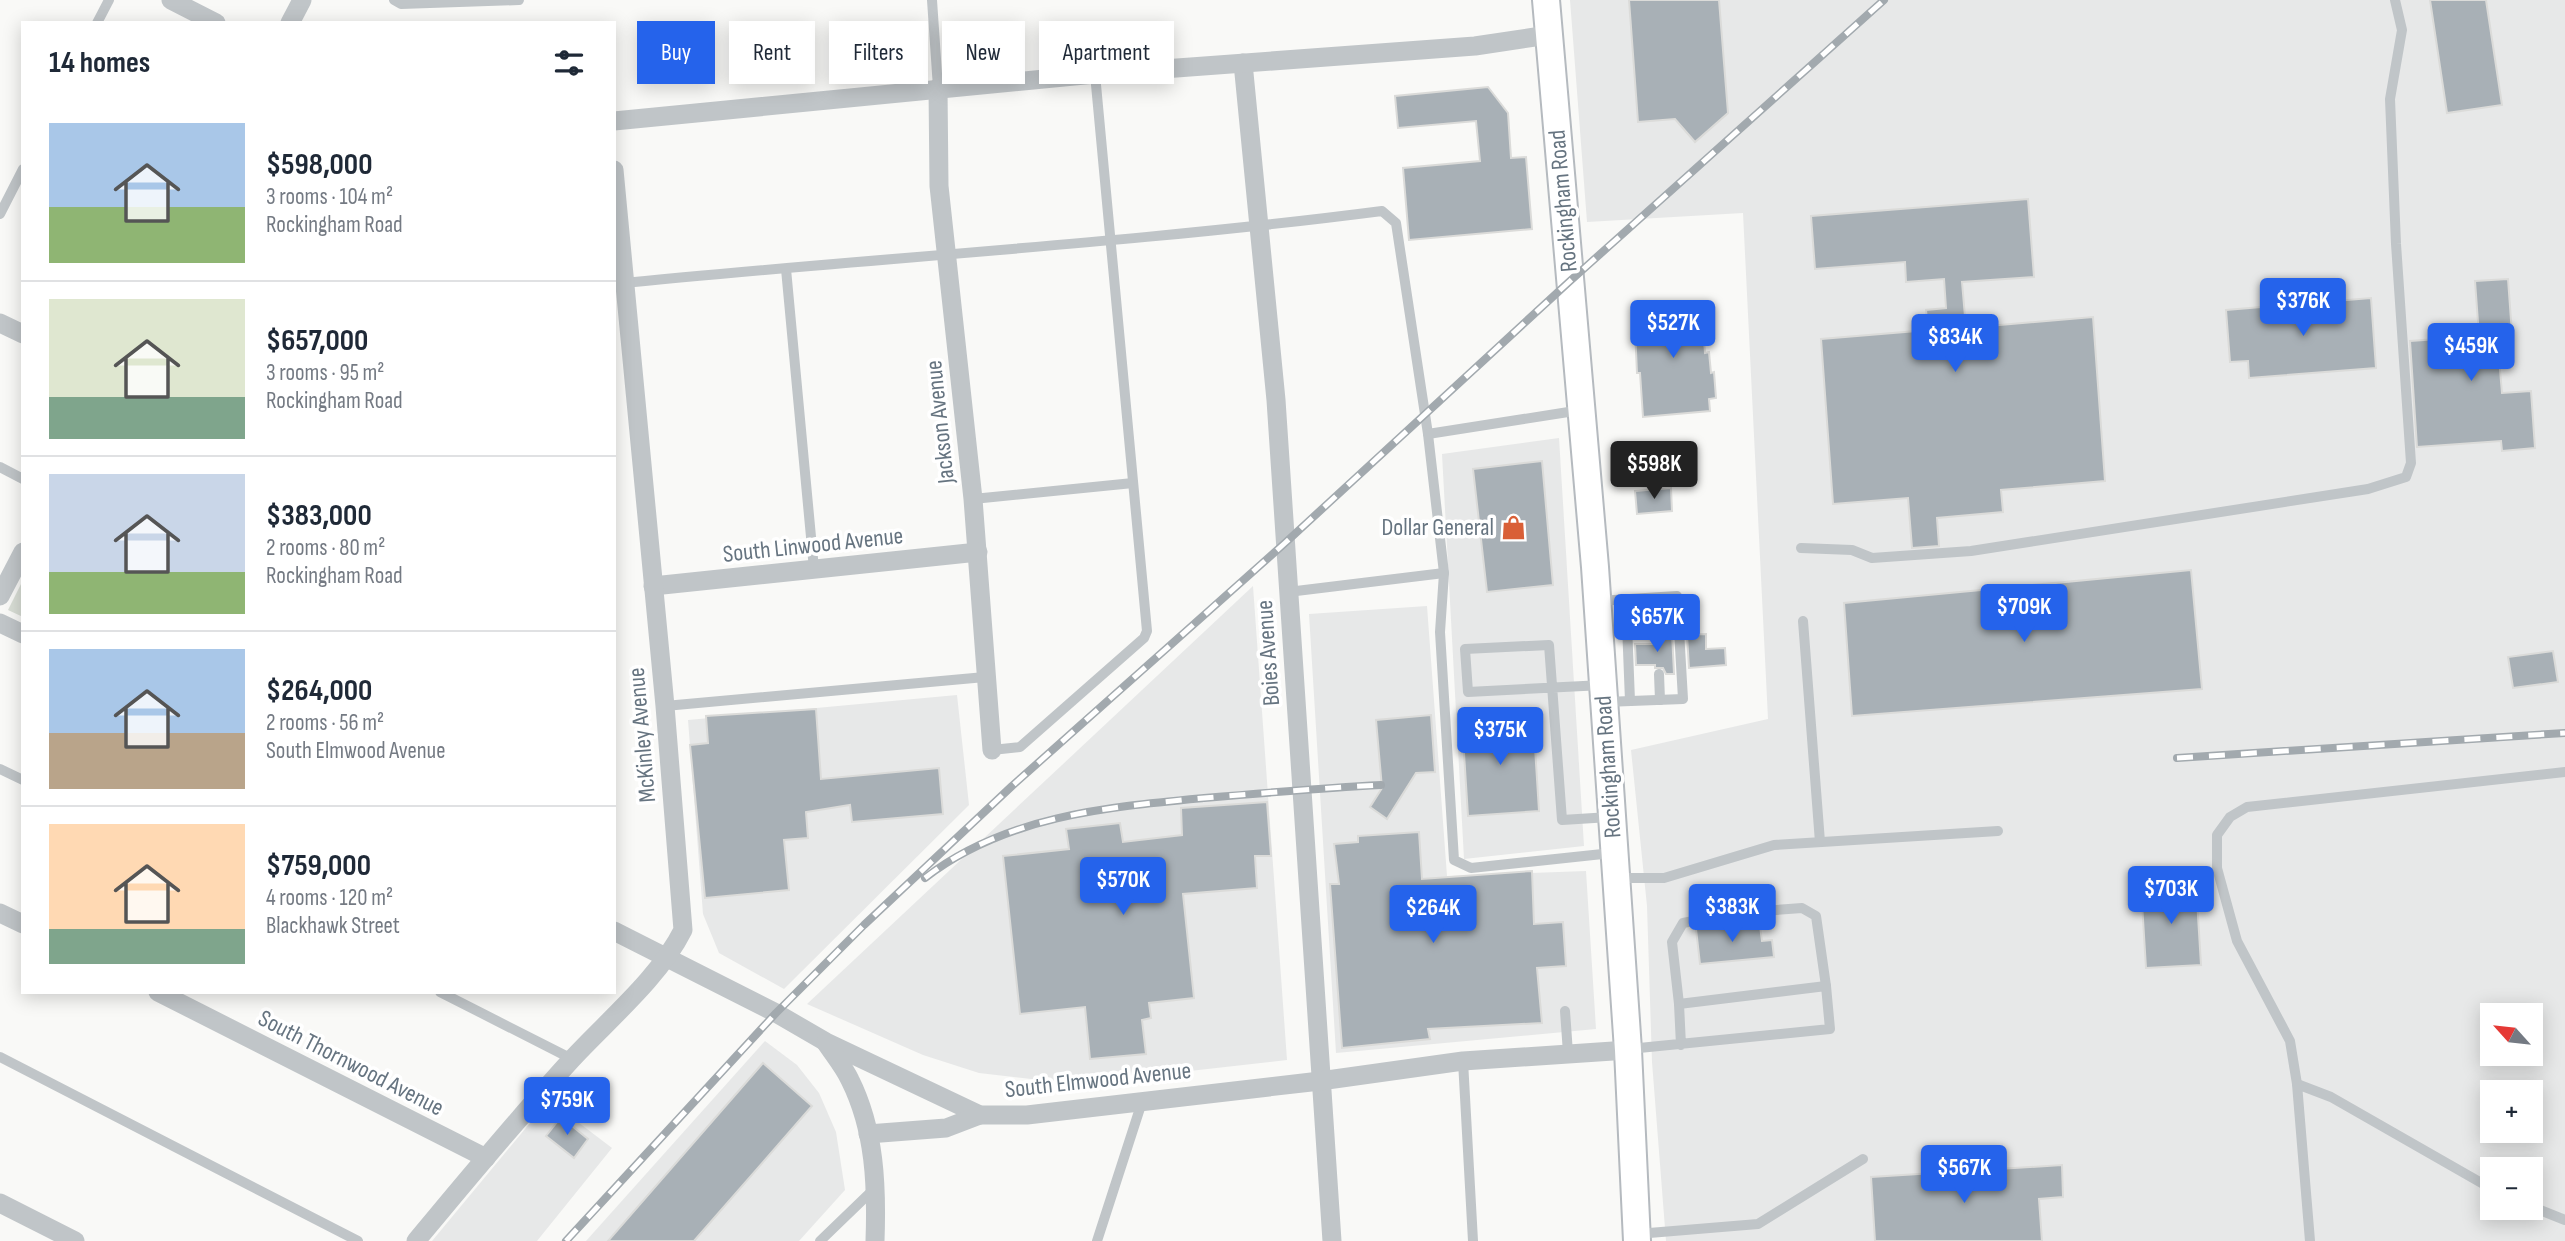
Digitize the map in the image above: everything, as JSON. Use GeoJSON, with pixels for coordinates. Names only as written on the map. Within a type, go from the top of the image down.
{"type":"FeatureCollection","features":[{"type":"Feature","properties":{"kind":"street"},"geometry":{"type":"LineString","coordinates":[[171,0],[212,21]]}},
{"type":"Feature","properties":{"kind":"street"},"geometry":{"type":"LineString","coordinates":[[291,21],[302,0]]}},
{"type":"Feature","properties":{"kind":"street","name":"Rockingham Road"},"geometry":{"type":"LineString","coordinates":[[1546,0],[1598,601],[1613,696],[1612,817],[1628,1049],[1637,1237]]}},
{"type":"Feature","properties":{"kind":"street"},"geometry":{"type":"LineString","coordinates":[[1174,68],[1475,46],[1548,35]]}},
{"type":"Feature","properties":{"kind":"street","name":"Boies Avenue"},"geometry":{"type":"LineString","coordinates":[[1242,63],[1276,400],[1332,1241]]}},
{"type":"Feature","properties":{"kind":"street"},"geometry":{"type":"LineString","coordinates":[[616,121],[1039,79]]}},
{"type":"Feature","properties":{"kind":"street","name":"Jackson Avenue"},"geometry":{"type":"LineString","coordinates":[[937,88],[939,186],[978,552],[992,750]]}},
{"type":"Feature","properties":{"kind":"street","name":"McKinley Avenue"},"geometry":{"type":"LineString","coordinates":[[416,1241],[572,1059],[666,956],[683,930],[665,706],[620,284],[616,208]]}},
{"type":"Feature","properties":{"kind":"street"},"geometry":{"type":"LineString","coordinates":[[0,323],[21,333]]}},
{"type":"Feature","properties":{"kind":"street","name":"South Linwood Avenue"},"geometry":{"type":"LineString","coordinates":[[653,586],[978,552]]}},
{"type":"Feature","properties":{"kind":"street"},"geometry":{"type":"LineString","coordinates":[[0,596],[21,556]]}},
{"type":"Feature","properties":{"kind":"street"},"geometry":{"type":"LineString","coordinates":[[0,623],[21,633]]}},
{"type":"Feature","properties":{"kind":"street"},"geometry":{"type":"LineString","coordinates":[[0,913],[21,923]]}},
{"type":"Feature","properties":{"kind":"street","name":"South Elmwood Avenue"},"geometry":{"type":"LineString","coordinates":[[616,932],[776,1013],[826,1042],[980,1115],[1027,1115],[1320,1082],[1463,1061],[1628,1049]]}},
{"type":"Feature","properties":{"kind":"street","name":"South Thornwood Avenue"},"geometry":{"type":"LineString","coordinates":[[162,994],[486,1158]]}},
{"type":"Feature","properties":{"kind":"street"},"geometry":{"type":"LineString","coordinates":[[826,1042],[850,1080],[868,1134],[876,1172],[875,1241]]}},
{"type":"Feature","properties":{"kind":"street"},"geometry":{"type":"LineString","coordinates":[[868,1134],[946,1128],[980,1115]]}},
{"type":"Feature","properties":{"kind":"street"},"geometry":{"type":"LineString","coordinates":[[0,1203],[75,1241]]}},
{"type":"Feature","properties":{"kind":"lane"},"geometry":{"type":"LineString","coordinates":[[98,21],[109,0]]}},
{"type":"Feature","properties":{"kind":"lane"},"geometry":{"type":"LineString","coordinates":[[394,0],[401,4],[519,0]]}},
{"type":"Feature","properties":{"kind":"lane"},"geometry":{"type":"LineString","coordinates":[[932,0],[937,88]]}},
{"type":"Feature","properties":{"kind":"lane"},"geometry":{"type":"LineString","coordinates":[[1801,548],[1852,550],[1872,558],[1970,551],[2368,489],[2406,477],[2411,463],[2396,244],[2390,99],[2402,30],[2395,0]]}},
{"type":"Feature","properties":{"kind":"lane"},"geometry":{"type":"LineString","coordinates":[[992,750],[1020,747],[1143,639],[1147,631],[1096,84]]}},
{"type":"Feature","properties":{"kind":"lane"},"geometry":{"type":"LineString","coordinates":[[0,214],[21,173]]}},
{"type":"Feature","properties":{"kind":"lane"},"geometry":{"type":"LineString","coordinates":[[620,284],[1259,227],[1382,211],[1396,223],[1428,434],[1444,573],[1440,632],[1454,860],[1471,868],[1615,866],[1664,878],[1774,845],[1998,831]]}},
{"type":"Feature","properties":{"kind":"lane"},"geometry":{"type":"LineString","coordinates":[[786,269],[814,569]]}},
{"type":"Feature","properties":{"kind":"lane"},"geometry":{"type":"LineString","coordinates":[[1428,434],[1582,410]]}},
{"type":"Feature","properties":{"kind":"lane"},"geometry":{"type":"LineString","coordinates":[[0,467],[21,478]]}},
{"type":"Feature","properties":{"kind":"lane"},"geometry":{"type":"LineString","coordinates":[[973,499],[1133,482]]}},
{"type":"Feature","properties":{"kind":"lane"},"geometry":{"type":"LineString","coordinates":[[1288,592],[1444,573]]}},
{"type":"Feature","properties":{"kind":"lane"},"geometry":{"type":"LineString","coordinates":[[1598,601],[1677,596],[1683,699],[1613,696],[1552,687],[1468,692],[1465,649],[1549,645],[1552,687],[1562,820],[1612,817]]}},
{"type":"Feature","properties":{"kind":"lane"},"geometry":{"type":"LineString","coordinates":[[1654,598],[1656,634]]}},
{"type":"Feature","properties":{"kind":"lane"},"geometry":{"type":"LineString","coordinates":[[1613,696],[1626,599]]}},
{"type":"Feature","properties":{"kind":"lane"},"geometry":{"type":"LineString","coordinates":[[1804,621],[1820,842]]}},
{"type":"Feature","properties":{"kind":"lane"},"geometry":{"type":"LineString","coordinates":[[1658,674],[1660,700]]}},
{"type":"Feature","properties":{"kind":"lane"},"geometry":{"type":"LineString","coordinates":[[665,706],[985,677]]}},
{"type":"Feature","properties":{"kind":"lane"},"geometry":{"type":"LineString","coordinates":[[0,768],[21,779]]}},
{"type":"Feature","properties":{"kind":"lane"},"geometry":{"type":"LineString","coordinates":[[2310,1241],[2291,1041],[2236,941],[2217,868],[2217,835],[2230,817],[2247,807],[2565,772]]}},
{"type":"Feature","properties":{"kind":"lane"},"geometry":{"type":"LineString","coordinates":[[1628,1049],[1681,1045],[1830,1029],[1816,916],[1802,908],[1736,913],[1684,923],[1672,942],[1681,1045]]}},
{"type":"Feature","properties":{"kind":"lane"},"geometry":{"type":"LineString","coordinates":[[1679,1004],[1826,986]]}},
{"type":"Feature","properties":{"kind":"lane"},"geometry":{"type":"LineString","coordinates":[[444,994],[572,1059]]}},
{"type":"Feature","properties":{"kind":"lane"},"geometry":{"type":"LineString","coordinates":[[1565,1011],[1568,1053]]}},
{"type":"Feature","properties":{"kind":"lane"},"geometry":{"type":"LineString","coordinates":[[0,1057],[358,1241]]}},
{"type":"Feature","properties":{"kind":"lane"},"geometry":{"type":"LineString","coordinates":[[1463,1061],[1473,1241]]}},
{"type":"Feature","properties":{"kind":"lane"},"geometry":{"type":"LineString","coordinates":[[2297,1084],[2331,1097],[2480,1182]]}},
{"type":"Feature","properties":{"kind":"lane"},"geometry":{"type":"LineString","coordinates":[[1097,1241],[1142,1102]]}},
{"type":"Feature","properties":{"kind":"lane"},"geometry":{"type":"LineString","coordinates":[[1637,1237],[1758,1224],[1864,1159]]}},
{"type":"Feature","properties":{"kind":"lane"},"geometry":{"type":"LineString","coordinates":[[820,1241],[876,1188]]}},
{"type":"Feature","properties":{"kind":"lane"},"geometry":{"type":"LineString","coordinates":[[2543,1211],[2565,1220]]}},
{"type":"Feature","properties":{"kind":"shaded area"},"geometry":{"type":"Polygon","coordinates":[[[1570,0],[2565,0],[2565,1241],[1666,1241],[1652,1062],[1647,906],[1631,750],[1768,719],[1743,213],[1587,222],[1570,0]]]}},
{"type":"Feature","properties":{"kind":"shaded area"},"geometry":{"type":"Polygon","coordinates":[[[1559,438],[1584,846],[1464,859],[1442,454],[1559,438]]]}},
{"type":"Feature","properties":{"kind":"shaded area"},"geometry":{"type":"Polygon","coordinates":[[[21,584],[21,616],[8,610],[21,584]]]}},
{"type":"Feature","properties":{"kind":"shaded area"},"geometry":{"type":"Polygon","coordinates":[[[1253,586],[1287,1060],[1074,1084],[979,1073],[923,1055],[807,1004],[1253,586]]]}},
{"type":"Feature","properties":{"kind":"shaded area"},"geometry":{"type":"Polygon","coordinates":[[[1427,606],[1447,876],[1586,871],[1596,1029],[1336,1053],[1309,614],[1427,606]]]}},
{"type":"Feature","properties":{"kind":"shaded area"},"geometry":{"type":"Polygon","coordinates":[[[957,695],[969,805],[784,989],[719,953],[703,914],[688,720],[957,695]]]}},
{"type":"Feature","properties":{"kind":"shaded area"},"geometry":{"type":"Polygon","coordinates":[[[765,1041],[797,1065],[819,1093],[836,1132],[845,1190],[799,1241],[586,1241],[765,1041]]]}},
{"type":"Feature","properties":{"kind":"shaded area"},"geometry":{"type":"Polygon","coordinates":[[[549,1100],[612,1148],[537,1241],[432,1241],[549,1100]]]}},
{"type":"Feature","properties":{"kind":"building"},"geometry":{"type":"Polygon","coordinates":[[[1629,0],[1719,0],[1728,113],[1695,142],[1675,119],[1638,122],[1629,0]]]}},
{"type":"Feature","properties":{"kind":"building"},"geometry":{"type":"Polygon","coordinates":[[[2430,0],[2486,0],[2502,105],[2447,113],[2430,0]]]}},
{"type":"Feature","properties":{"kind":"building"},"geometry":{"type":"Polygon","coordinates":[[[1488,87],[1508,113],[1511,158],[1526,157],[1532,229],[1409,240],[1403,168],[1480,161],[1476,121],[1398,128],[1395,96],[1488,87]]]}},
{"type":"Feature","properties":{"kind":"building"},"geometry":{"type":"Polygon","coordinates":[[[2028,199],[2034,277],[1962,282],[1966,328],[2093,317],[2105,481],[2001,490],[2003,512],[1937,518],[1939,546],[1912,548],[1908,498],[1833,504],[1821,339],[1928,330],[1926,310],[1946,308],[1944,279],[1906,282],[1905,262],[1815,269],[1811,216],[2028,199]]]}},
{"type":"Feature","properties":{"kind":"building"},"geometry":{"type":"Polygon","coordinates":[[[2508,279],[2512,334],[2497,335],[2502,393],[2531,391],[2535,448],[2502,451],[2501,441],[2417,447],[2410,341],[2479,336],[2475,281],[2508,279]]]}},
{"type":"Feature","properties":{"kind":"building"},"geometry":{"type":"Polygon","coordinates":[[[2371,298],[2376,368],[2249,378],[2248,361],[2230,362],[2226,310],[2371,298]]]}},
{"type":"Feature","properties":{"kind":"building"},"geometry":{"type":"Polygon","coordinates":[[[1701,301],[1705,353],[1709,352],[1711,373],[1714,372],[1716,398],[1709,399],[1710,411],[1643,417],[1640,373],[1637,373],[1634,307],[1701,301]]]}},
{"type":"Feature","properties":{"kind":"building","name":"Dollar General"},"geometry":{"type":"Polygon","coordinates":[[[1542,461],[1553,585],[1487,592],[1473,469],[1542,461]]]}},
{"type":"Feature","properties":{"kind":"building"},"geometry":{"type":"Polygon","coordinates":[[[1671,488],[1672,511],[1637,514],[1635,491],[1671,488]]]}},
{"type":"Feature","properties":{"kind":"building"},"geometry":{"type":"Polygon","coordinates":[[[2191,570],[2202,689],[1852,716],[1844,603],[2191,570]]]}},
{"type":"Feature","properties":{"kind":"building"},"geometry":{"type":"Polygon","coordinates":[[[1672,633],[1674,674],[1666,674],[1663,668],[1655,668],[1655,665],[1636,665],[1635,644],[1654,644],[1654,641],[1661,640],[1663,634],[1672,633]]]}},
{"type":"Feature","properties":{"kind":"building"},"geometry":{"type":"Polygon","coordinates":[[[1706,634],[1706,649],[1725,648],[1726,665],[1689,668],[1687,635],[1706,634]]]}},
{"type":"Feature","properties":{"kind":"building"},"geometry":{"type":"Polygon","coordinates":[[[2553,651],[2558,682],[2513,688],[2508,657],[2553,651]]]}},
{"type":"Feature","properties":{"kind":"building"},"geometry":{"type":"Polygon","coordinates":[[[816,709],[821,779],[939,768],[943,814],[852,822],[850,805],[806,812],[808,838],[784,840],[789,890],[705,898],[690,745],[708,743],[706,716],[816,709]]]}},
{"type":"Feature","properties":{"kind":"building"},"geometry":{"type":"Polygon","coordinates":[[[1431,715],[1435,772],[1416,773],[1387,819],[1370,807],[1382,788],[1376,720],[1431,715]]]}},
{"type":"Feature","properties":{"kind":"building"},"geometry":{"type":"Polygon","coordinates":[[[1521,718],[1534,731],[1539,811],[1468,816],[1462,722],[1521,718]]]}},
{"type":"Feature","properties":{"kind":"building"},"geometry":{"type":"Polygon","coordinates":[[[1267,802],[1271,856],[1255,856],[1257,888],[1183,894],[1194,998],[1149,1003],[1151,1018],[1142,1020],[1146,1054],[1090,1059],[1085,1007],[1020,1014],[1003,856],[1069,849],[1066,829],[1120,823],[1123,842],[1182,835],[1181,808],[1267,802]]]}},
{"type":"Feature","properties":{"kind":"building"},"geometry":{"type":"Polygon","coordinates":[[[1419,832],[1422,879],[1532,871],[1534,924],[1563,922],[1566,966],[1537,968],[1542,1023],[1428,1029],[1430,1039],[1342,1048],[1330,884],[1339,884],[1334,844],[1358,842],[1358,836],[1419,832]]]}},
{"type":"Feature","properties":{"kind":"building"},"geometry":{"type":"Polygon","coordinates":[[[2196,883],[2201,965],[2146,968],[2141,887],[2196,883]]]}},
{"type":"Feature","properties":{"kind":"building"},"geometry":{"type":"Polygon","coordinates":[[[1745,922],[1746,927],[1760,926],[1762,941],[1772,940],[1774,957],[1700,964],[1696,929],[1745,922]]]}},
{"type":"Feature","properties":{"kind":"building"},"geometry":{"type":"Polygon","coordinates":[[[763,1063],[812,1106],[694,1241],[608,1241],[763,1063]]]}},
{"type":"Feature","properties":{"kind":"building"},"geometry":{"type":"Polygon","coordinates":[[[561,1117],[588,1139],[574,1158],[546,1136],[561,1117]]]}},
{"type":"Feature","properties":{"kind":"building"},"geometry":{"type":"Polygon","coordinates":[[[2062,1165],[2063,1197],[2039,1199],[2042,1241],[1875,1241],[1871,1177],[2062,1165]]]}},
{"type":"Feature","properties":{"kind":"railway"},"geometry":{"type":"LineString","coordinates":[[566,1241],[776,1013],[864,925],[1012,786],[1285,543],[1570,281],[1884,0]]}},
{"type":"Feature","properties":{"kind":"railway"},"geometry":{"type":"LineString","coordinates":[[2177,758],[2565,733]]}},
{"type":"Feature","properties":{"kind":"railway"},"geometry":{"type":"LineString","coordinates":[[925,878],[956,857],[989,841],[1058,818],[1167,801],[1381,785]]}},
{"type":"Feature","properties":{"kind":"place","name":"Dollar General"},"geometry":{"type":"Point","coordinates":[1514,527]}}]}
